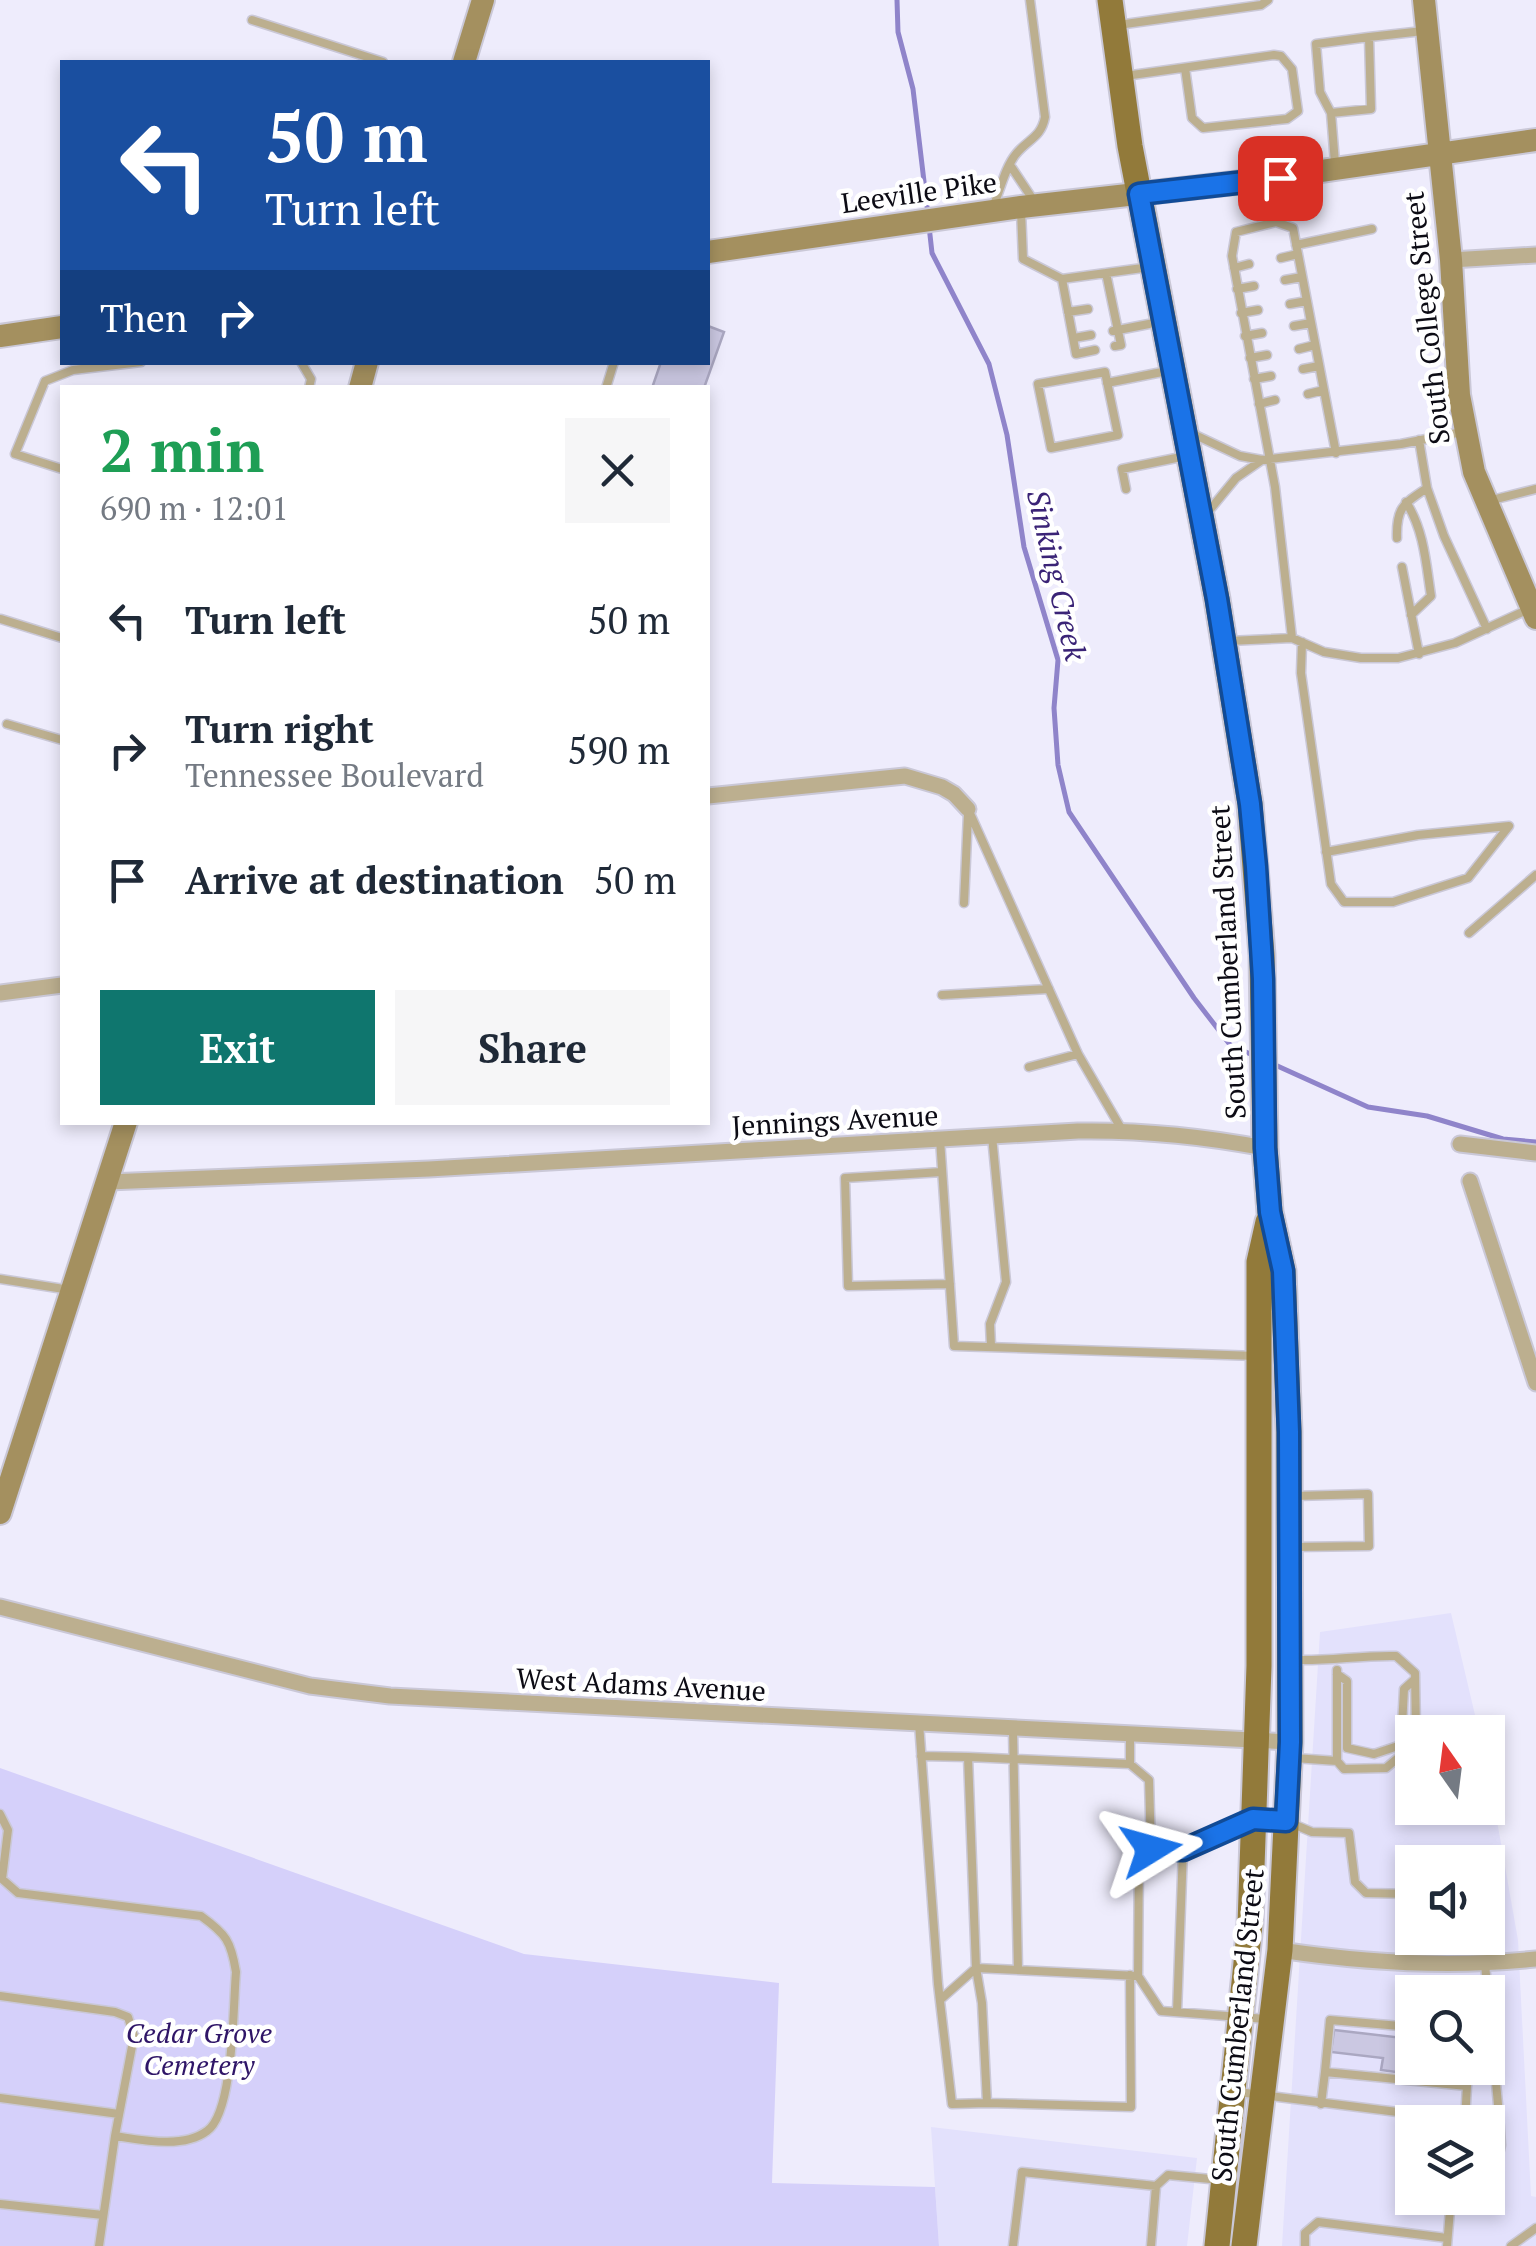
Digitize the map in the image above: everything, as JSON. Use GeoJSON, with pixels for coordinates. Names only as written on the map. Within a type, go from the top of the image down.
{"type":"FeatureCollection","features":[{"type":"Feature","properties":{"kind":"main road","name":"South Cumberland Street"},"geometry":{"type":"LineString","coordinates":[[1112,13],[1139,194],[1202,520],[1250,804],[1262,955],[1265,1148],[1270,1212],[1283,1271],[1290,1750],[1280,1950],[1244,2246]]}},
{"type":"Feature","properties":{"kind":"main road","name":"South Cumberland Street"},"geometry":{"type":"LineString","coordinates":[[1217,2246],[1250,1924],[1256,1741],[1259,1262],[1270,1212]]}},
{"type":"Feature","properties":{"kind":"street"},"geometry":{"type":"LineString","coordinates":[[465,60],[483,0]]}},
{"type":"Feature","properties":{"kind":"street","name":"South College Street"},"geometry":{"type":"LineString","coordinates":[[1424,0],[1451,260],[1459,395],[1474,472],[1535,611]]}},
{"type":"Feature","properties":{"kind":"street","name":"Leeville Pike"},"geometry":{"type":"LineString","coordinates":[[710,252],[1535,141]]}},
{"type":"Feature","properties":{"kind":"street"},"geometry":{"type":"LineString","coordinates":[[1451,260],[1536,255]]}},
{"type":"Feature","properties":{"kind":"street"},"geometry":{"type":"LineString","coordinates":[[0,336],[60,328]]}},
{"type":"Feature","properties":{"kind":"street"},"geometry":{"type":"LineString","coordinates":[[710,796],[905,776],[942,787],[968,810]]}},
{"type":"Feature","properties":{"kind":"street"},"geometry":{"type":"LineString","coordinates":[[0,993],[60,984]]}},
{"type":"Feature","properties":{"kind":"street"},"geometry":{"type":"LineString","coordinates":[[0,1513],[125,1125]]}},
{"type":"Feature","properties":{"kind":"street","name":"Jennings Avenue"},"geometry":{"type":"LineString","coordinates":[[108,1182],[314,1175],[1122,1130],[1205,1137],[1265,1148]]}},
{"type":"Feature","properties":{"kind":"street"},"geometry":{"type":"LineString","coordinates":[[1460,1144],[1536,1154]]}},
{"type":"Feature","properties":{"kind":"street"},"geometry":{"type":"LineString","coordinates":[[1470,1180],[1536,1383]]}},
{"type":"Feature","properties":{"kind":"street","name":"West Adams Avenue"},"geometry":{"type":"LineString","coordinates":[[0,1606],[310,1686],[359,1692],[1256,1741],[1290,1750]]}},
{"type":"Feature","properties":{"kind":"street"},"geometry":{"type":"LineString","coordinates":[[1280,1950],[1414,1964],[1536,1959]]}},
{"type":"Feature","properties":{"kind":"lane"},"geometry":{"type":"LineString","coordinates":[[992,211],[1015,154],[1043,130],[1045,117],[1030,0]]}},
{"type":"Feature","properties":{"kind":"lane"},"geometry":{"type":"LineString","coordinates":[[1112,13],[1195,16],[1261,5],[1268,0]]}},
{"type":"Feature","properties":{"kind":"lane"},"geometry":{"type":"LineString","coordinates":[[252,20],[377,60]]}},
{"type":"Feature","properties":{"kind":"lane"},"geometry":{"type":"LineString","coordinates":[[1335,169],[1331,113],[1320,92],[1316,44],[1427,30]]}},
{"type":"Feature","properties":{"kind":"lane"},"geometry":{"type":"LineString","coordinates":[[1331,113],[1372,110],[1369,37]]}},
{"type":"Feature","properties":{"kind":"lane"},"geometry":{"type":"LineString","coordinates":[[1121,77],[1185,68],[1282,56],[1292,69],[1298,111],[1286,118],[1203,128],[1192,118],[1185,68]]}},
{"type":"Feature","properties":{"kind":"lane"},"geometry":{"type":"LineString","coordinates":[[1010,165],[1029,206],[1023,260],[1062,279],[1153,266]]}},
{"type":"Feature","properties":{"kind":"lane"},"geometry":{"type":"LineString","coordinates":[[1292,638],[1259,404],[1232,256],[1236,232],[1276,222],[1293,228],[1336,452]]}},
{"type":"Feature","properties":{"kind":"lane"},"geometry":{"type":"LineString","coordinates":[[1281,258],[1372,228]]}},
{"type":"Feature","properties":{"kind":"lane"},"geometry":{"type":"LineString","coordinates":[[1234,268],[1250,264]]}},
{"type":"Feature","properties":{"kind":"lane"},"geometry":{"type":"LineString","coordinates":[[1106,273],[1120,345],[1115,346]]}},
{"type":"Feature","properties":{"kind":"lane"},"geometry":{"type":"LineString","coordinates":[[1285,280],[1302,277]]}},
{"type":"Feature","properties":{"kind":"lane"},"geometry":{"type":"LineString","coordinates":[[1062,279],[1076,354],[1095,350]]}},
{"type":"Feature","properties":{"kind":"lane"},"geometry":{"type":"LineString","coordinates":[[1237,289],[1254,286]]}},
{"type":"Feature","properties":{"kind":"lane"},"geometry":{"type":"LineString","coordinates":[[1290,304],[1307,301]]}},
{"type":"Feature","properties":{"kind":"lane"},"geometry":{"type":"LineString","coordinates":[[1068,312],[1088,309]]}},
{"type":"Feature","properties":{"kind":"lane"},"geometry":{"type":"LineString","coordinates":[[1241,313],[1258,310]]}},
{"type":"Feature","properties":{"kind":"lane"},"geometry":{"type":"LineString","coordinates":[[1116,331],[1164,322]]}},
{"type":"Feature","properties":{"kind":"lane"},"geometry":{"type":"LineString","coordinates":[[1294,326],[1311,323]]}},
{"type":"Feature","properties":{"kind":"lane"},"geometry":{"type":"LineString","coordinates":[[1246,336],[1262,332]]}},
{"type":"Feature","properties":{"kind":"lane"},"geometry":{"type":"LineString","coordinates":[[1074,338],[1092,335]]}},
{"type":"Feature","properties":{"kind":"lane"},"geometry":{"type":"LineString","coordinates":[[1299,349],[1315,346]]}},
{"type":"Feature","properties":{"kind":"lane"},"geometry":{"type":"LineString","coordinates":[[1250,358],[1267,355]]}},
{"type":"Feature","properties":{"kind":"lane"},"geometry":{"type":"LineString","coordinates":[[60,468],[15,454],[44,381],[72,366]]}},
{"type":"Feature","properties":{"kind":"lane"},"geometry":{"type":"LineString","coordinates":[[1303,370],[1320,366]]}},
{"type":"Feature","properties":{"kind":"lane"},"geometry":{"type":"LineString","coordinates":[[1107,383],[1173,370]]}},
{"type":"Feature","properties":{"kind":"lane"},"geometry":{"type":"LineString","coordinates":[[1105,372],[1107,383],[1118,435],[1051,448],[1038,384],[1105,372]]}},
{"type":"Feature","properties":{"kind":"lane"},"geometry":{"type":"LineString","coordinates":[[1254,379],[1271,376]]}},
{"type":"Feature","properties":{"kind":"lane"},"geometry":{"type":"LineString","coordinates":[[1308,394],[1324,390]]}},
{"type":"Feature","properties":{"kind":"lane"},"geometry":{"type":"LineString","coordinates":[[1259,404],[1276,400]]}},
{"type":"Feature","properties":{"kind":"lane"},"geometry":{"type":"LineString","coordinates":[[1126,489],[1122,470],[1187,442],[1266,459],[1466,432]]}},
{"type":"Feature","properties":{"kind":"lane"},"geometry":{"type":"LineString","coordinates":[[1419,440],[1428,488],[1455,564],[1487,629]]}},
{"type":"Feature","properties":{"kind":"lane"},"geometry":{"type":"LineString","coordinates":[[1202,520],[1236,478],[1266,459]]}},
{"type":"Feature","properties":{"kind":"lane"},"geometry":{"type":"LineString","coordinates":[[1397,538],[1396,518],[1406,502],[1428,488]]}},
{"type":"Feature","properties":{"kind":"lane"},"geometry":{"type":"LineString","coordinates":[[1486,502],[1536,489]]}},
{"type":"Feature","properties":{"kind":"lane"},"geometry":{"type":"LineString","coordinates":[[1406,502],[1422,537],[1431,596],[1411,615]]}},
{"type":"Feature","properties":{"kind":"lane"},"geometry":{"type":"LineString","coordinates":[[1402,567],[1419,654]]}},
{"type":"Feature","properties":{"kind":"lane"},"geometry":{"type":"LineString","coordinates":[[1224,642],[1292,638],[1324,652],[1398,658],[1419,654],[1535,611]]}},
{"type":"Feature","properties":{"kind":"lane"},"geometry":{"type":"LineString","coordinates":[[1,619],[60,637]]}},
{"type":"Feature","properties":{"kind":"lane"},"geometry":{"type":"LineString","coordinates":[[1302,642],[1301,674],[1326,852],[1331,884],[1344,902],[1393,902],[1468,878],[1509,826],[1418,834],[1326,852]]}},
{"type":"Feature","properties":{"kind":"lane"},"geometry":{"type":"LineString","coordinates":[[7,724],[60,739]]}},
{"type":"Feature","properties":{"kind":"lane"},"geometry":{"type":"LineString","coordinates":[[964,903],[968,810]]}},
{"type":"Feature","properties":{"kind":"lane"},"geometry":{"type":"LineString","coordinates":[[968,810],[1078,1054],[1122,1130]]}},
{"type":"Feature","properties":{"kind":"lane"},"geometry":{"type":"LineString","coordinates":[[1469,932],[1536,874]]}},
{"type":"Feature","properties":{"kind":"lane"},"geometry":{"type":"LineString","coordinates":[[942,995],[1049,988]]}},
{"type":"Feature","properties":{"kind":"lane"},"geometry":{"type":"LineString","coordinates":[[1028,1067],[1078,1054]]}},
{"type":"Feature","properties":{"kind":"lane"},"geometry":{"type":"LineString","coordinates":[[991,1346],[990,1324],[1006,1282],[992,1136]]}},
{"type":"Feature","properties":{"kind":"lane"},"geometry":{"type":"LineString","coordinates":[[940,1139],[954,1346],[1259,1356]]}},
{"type":"Feature","properties":{"kind":"lane"},"geometry":{"type":"LineString","coordinates":[[942,1172],[845,1178],[848,1286],[950,1284]]}},
{"type":"Feature","properties":{"kind":"lane"},"geometry":{"type":"LineString","coordinates":[[0,1278],[71,1290]]}},
{"type":"Feature","properties":{"kind":"lane"},"geometry":{"type":"LineString","coordinates":[[1289,1496],[1368,1494],[1369,1546],[1290,1547]]}},
{"type":"Feature","properties":{"kind":"lane"},"geometry":{"type":"LineString","coordinates":[[1290,1660],[1396,1656],[1414,1673],[1416,1715]]}},
{"type":"Feature","properties":{"kind":"lane"},"geometry":{"type":"LineString","coordinates":[[1337,1761],[1338,1661]]}},
{"type":"Feature","properties":{"kind":"lane"},"geometry":{"type":"LineString","coordinates":[[1337,1674],[1347,1681],[1347,1748],[1374,1754],[1402,1745],[1404,1689],[1415,1678]]}},
{"type":"Feature","properties":{"kind":"lane"},"geometry":{"type":"LineString","coordinates":[[919,1723],[952,2104],[1131,2107],[1140,1851],[1183,1850],[1253,1819],[1286,1821],[1312,1832],[1349,1832],[1355,1882],[1366,1894],[1395,1894]]}},
{"type":"Feature","properties":{"kind":"lane"},"geometry":{"type":"LineString","coordinates":[[1013,1728],[1018,1970]]}},
{"type":"Feature","properties":{"kind":"lane"},"geometry":{"type":"LineString","coordinates":[[1130,1734],[1130,1764]]}},
{"type":"Feature","properties":{"kind":"lane"},"geometry":{"type":"LineString","coordinates":[[1290,1750],[1337,1761],[1344,1769],[1386,1768],[1395,1760]]}},
{"type":"Feature","properties":{"kind":"lane"},"geometry":{"type":"LineString","coordinates":[[921,1756],[1130,1764],[1150,1780],[1151,1849]]}},
{"type":"Feature","properties":{"kind":"lane"},"geometry":{"type":"LineString","coordinates":[[968,1757],[976,1968],[982,2003],[987,2104]]}},
{"type":"Feature","properties":{"kind":"lane"},"geometry":{"type":"LineString","coordinates":[[0,1814],[8,1830],[2,1878],[18,1893],[200,1916],[223,1932],[232,1950],[236,1972],[231,2037],[222,2108],[215,2120],[208,2131],[182,2140],[115,2136]]}},
{"type":"Feature","properties":{"kind":"lane"},"geometry":{"type":"LineString","coordinates":[[1177,2012],[1183,1850]]}},
{"type":"Feature","properties":{"kind":"lane"},"geometry":{"type":"LineString","coordinates":[[1492,1955],[1492,1975]]}},
{"type":"Feature","properties":{"kind":"lane"},"geometry":{"type":"LineString","coordinates":[[940,2000],[976,1968],[1134,1976],[1161,2010],[1271,2019]]}},
{"type":"Feature","properties":{"kind":"lane"},"geometry":{"type":"LineString","coordinates":[[0,1996],[128,2017],[134,2036],[99,2246]]}},
{"type":"Feature","properties":{"kind":"lane"},"geometry":{"type":"LineString","coordinates":[[1321,2104],[1330,2020],[1395,2026]]}},
{"type":"Feature","properties":{"kind":"lane"},"geometry":{"type":"LineString","coordinates":[[1325,2072],[1467,2086],[1466,2105]]}},
{"type":"Feature","properties":{"kind":"lane"},"geometry":{"type":"LineString","coordinates":[[1234,2091],[1395,2113]]}},
{"type":"Feature","properties":{"kind":"lane"},"geometry":{"type":"LineString","coordinates":[[0,2098],[119,2114]]}},
{"type":"Feature","properties":{"kind":"lane"},"geometry":{"type":"LineString","coordinates":[[1012,2246],[1022,2172],[1156,2186]]}},
{"type":"Feature","properties":{"kind":"lane"},"geometry":{"type":"LineString","coordinates":[[1151,2246],[1156,2186],[1168,2174],[1224,2180]]}},
{"type":"Feature","properties":{"kind":"lane"},"geometry":{"type":"LineString","coordinates":[[0,2204],[103,2215]]}},
{"type":"Feature","properties":{"kind":"lane"},"geometry":{"type":"LineString","coordinates":[[1304,2246],[1305,2233],[1318,2222],[1447,2242],[1449,2215]]}},
{"type":"Feature","properties":{"kind":"lane"},"geometry":{"type":"LineString","coordinates":[[1511,2246],[1536,2228]]}},
{"type":"Feature","properties":{"kind":"shaded area"},"geometry":{"type":"Polygon","coordinates":[[[1451,1613],[1475,1715],[1395,1715],[1395,1825],[1498,1825],[1501,1845],[1395,1845],[1395,1955],[1505,1955],[1505,1866],[1518,1940],[1536,2246],[1282,2246],[1320,1632],[1451,1613]]]}},
{"type":"Feature","properties":{"kind":"shaded area"},"geometry":{"type":"Polygon","coordinates":[[[931,2127],[1197,2158],[1187,2246],[939,2246],[931,2127]]]}},
{"type":"Feature","properties":{"kind":"green space","name":"Cedar Grove Cemetery"},"geometry":{"type":"Polygon","coordinates":[[[0,1768],[524,1954],[779,1983],[772,2183],[935,2187],[939,2246],[0,2246],[0,1768]]]}},
{"type":"Feature","properties":{"kind":"building"},"geometry":{"type":"Polygon","coordinates":[[[710,327],[724,332],[705,385],[653,385],[660,365],[710,365],[710,327]]]}},
{"type":"Feature","properties":{"kind":"building"},"geometry":{"type":"Polygon","coordinates":[[[1334,2030],[1395,2037],[1395,2072],[1381,2070],[1383,2058],[1331,2052],[1334,2030]]]}},
{"type":"Feature","properties":{"kind":"waterway","name":"Sinking Creek"},"geometry":{"type":"LineString","coordinates":[[897,0],[898,32],[913,89],[928,215]]}},
{"type":"Feature","properties":{"kind":"waterway","name":"Sinking Creek"},"geometry":{"type":"LineString","coordinates":[[929,226],[932,253],[989,364],[1007,435],[1024,547],[1058,660],[1054,708],[1058,765],[1069,812],[1194,998],[1231,1046],[1253,1055]]}},
{"type":"Feature","properties":{"kind":"waterway","name":"Sinking Creek"},"geometry":{"type":"LineString","coordinates":[[1273,1064],[1368,1107],[1427,1116],[1503,1139],[1536,1142]]}},
{"type":"Feature","properties":{"kind":"route"},"geometry":{"type":"LineString","coordinates":[[1151,1849],[1183,1850],[1253,1819],[1286,1821],[1290,1742],[1289,1432],[1283,1271],[1270,1212],[1265,1148],[1262,955],[1250,804],[1217,599],[1139,194],[1280,178]]}}]}
